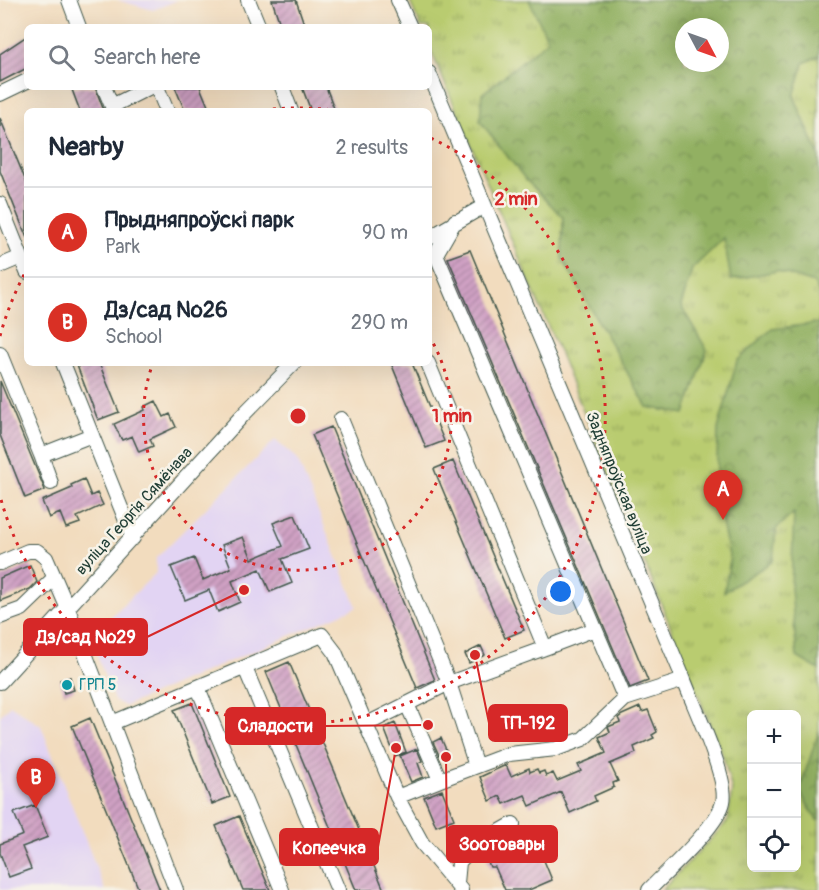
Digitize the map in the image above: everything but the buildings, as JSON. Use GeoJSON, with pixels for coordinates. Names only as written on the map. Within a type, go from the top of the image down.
{"type":"FeatureCollection","features":[{"type":"Feature","properties":{"kind":"street"},"geometry":{"type":"LineString","coordinates":[[69,0],[78,24]]}},
{"type":"Feature","properties":{"kind":"street"},"geometry":{"type":"LineString","coordinates":[[248,0],[257,24]]}},
{"type":"Feature","properties":{"kind":"street"},"geometry":{"type":"LineString","coordinates":[[398,0],[409,24]]}},
{"type":"Feature","properties":{"kind":"street","name":"Задняпроўская вуліца"},"geometry":{"type":"LineString","coordinates":[[432,80],[684,680],[723,781],[723,802],[713,822],[649,890]]}},
{"type":"Feature","properties":{"kind":"street"},"geometry":{"type":"LineString","coordinates":[[0,94],[24,82]]}},
{"type":"Feature","properties":{"kind":"street"},"geometry":{"type":"LineString","coordinates":[[105,90],[113,108],[145,90]]}},
{"type":"Feature","properties":{"kind":"street"},"geometry":{"type":"LineString","coordinates":[[158,90],[166,108]]}},
{"type":"Feature","properties":{"kind":"street"},"geometry":{"type":"LineString","coordinates":[[283,90],[290,108]]}},
{"type":"Feature","properties":{"kind":"street"},"geometry":{"type":"LineString","coordinates":[[0,204],[24,264]]}},
{"type":"Feature","properties":{"kind":"street"},"geometry":{"type":"LineString","coordinates":[[432,236],[484,206]]}},
{"type":"Feature","properties":{"kind":"street"},"geometry":{"type":"LineString","coordinates":[[455,221],[432,257],[625,699]]}},
{"type":"Feature","properties":{"kind":"street"},"geometry":{"type":"LineString","coordinates":[[0,266],[21,257]]}},
{"type":"Feature","properties":{"kind":"street"},"geometry":{"type":"LineString","coordinates":[[0,354],[51,483]]}},
{"type":"Feature","properties":{"kind":"street"},"geometry":{"type":"LineString","coordinates":[[64,366],[133,538]]}},
{"type":"Feature","properties":{"kind":"street"},"geometry":{"type":"LineString","coordinates":[[276,366],[281,376]]}},
{"type":"Feature","properties":{"kind":"street","name":"вуліца Георгія Сямёнава"},"geometry":{"type":"LineString","coordinates":[[0,682],[291,366]]}},
{"type":"Feature","properties":{"kind":"street"},"geometry":{"type":"LineString","coordinates":[[429,366],[545,648]]}},
{"type":"Feature","properties":{"kind":"street"},"geometry":{"type":"LineString","coordinates":[[341,419],[449,683],[476,766]]}},
{"type":"Feature","properties":{"kind":"street"},"geometry":{"type":"LineString","coordinates":[[41,455],[92,435]]}},
{"type":"Feature","properties":{"kind":"street"},"geometry":{"type":"LineString","coordinates":[[0,563],[28,551],[38,551],[45,558],[68,609],[176,890]]}},
{"type":"Feature","properties":{"kind":"street"},"geometry":{"type":"LineString","coordinates":[[0,618],[22,609],[54,578]]}},
{"type":"Feature","properties":{"kind":"street"},"geometry":{"type":"LineString","coordinates":[[367,724],[449,683],[595,629]]}},
{"type":"Feature","properties":{"kind":"street"},"geometry":{"type":"LineString","coordinates":[[111,723],[322,635],[335,652],[397,797],[422,843],[459,887]]}},
{"type":"Feature","properties":{"kind":"street"},"geometry":{"type":"LineString","coordinates":[[245,668],[338,890]]}},
{"type":"Feature","properties":{"kind":"street"},"geometry":{"type":"LineString","coordinates":[[397,797],[509,754],[556,749],[583,739],[625,699],[684,680]]}},
{"type":"Feature","properties":{"kind":"street"},"geometry":{"type":"LineString","coordinates":[[198,688],[282,890]]}},
{"type":"Feature","properties":{"kind":"street"},"geometry":{"type":"LineString","coordinates":[[406,704],[440,780]]}},
{"type":"Feature","properties":{"kind":"street"},"geometry":{"type":"LineString","coordinates":[[459,887],[459,862],[474,846],[513,824]]}},
{"type":"Feature","properties":{"kind":"shaded area"},"geometry":{"type":"Polygon","coordinates":[[[117,0],[178,0],[153,10],[117,0]]]}},
{"type":"Feature","properties":{"kind":"shaded area"},"geometry":{"type":"Polygon","coordinates":[[[275,440],[297,459],[357,607],[125,706],[114,700],[90,637],[156,573],[156,558],[275,440]]]}},
{"type":"Feature","properties":{"kind":"shaded area"},"geometry":{"type":"Polygon","coordinates":[[[10,705],[41,726],[105,890],[0,890],[0,716],[10,705]]]}},
{"type":"Feature","properties":{"kind":"green space"},"geometry":{"type":"Polygon","coordinates":[[[409,0],[819,0],[819,890],[662,890],[728,821],[732,790],[724,759],[563,361],[432,53],[432,24],[420,24],[409,0]]]}},
{"type":"Feature","properties":{"kind":"green space"},"geometry":{"type":"Polygon","coordinates":[[[529,0],[819,0],[819,56],[804,63],[794,96],[819,156],[819,294],[814,283],[777,271],[731,280],[724,238],[692,269],[681,306],[707,350],[685,414],[647,407],[562,258],[563,217],[526,180],[480,121],[482,94],[548,40],[529,0]]]}},
{"type":"Feature","properties":{"kind":"green space"},"geometry":{"type":"Polygon","coordinates":[[[819,323],[819,670],[797,657],[791,589],[794,513],[776,529],[773,561],[724,592],[730,560],[716,495],[718,429],[737,361],[772,329],[819,323]]]}},
{"type":"Feature","properties":{"kind":"green space"},"geometry":{"type":"Polygon","coordinates":[[[819,731],[819,820],[801,794],[801,785],[819,731]]]}},
{"type":"Feature","properties":{"kind":"place","name":"Прыдняпроўскі парк"},"geometry":{"type":"Point","coordinates":[723,520]}},
{"type":"Feature","properties":{"kind":"place","name":"Дз/сад №29"},"geometry":{"type":"Point","coordinates":[244,590]}},
{"type":"Feature","properties":{"kind":"place","name":"ТП-192"},"geometry":{"type":"Point","coordinates":[475,655]}},
{"type":"Feature","properties":{"kind":"place","name":"ГРП 5"},"geometry":{"type":"Point","coordinates":[67,685]}},
{"type":"Feature","properties":{"kind":"place","name":"Сладости"},"geometry":{"type":"Point","coordinates":[428,725]}},
{"type":"Feature","properties":{"kind":"place","name":"Копеечка"},"geometry":{"type":"Point","coordinates":[396,748]}},
{"type":"Feature","properties":{"kind":"place","name":"Зоотовары"},"geometry":{"type":"Point","coordinates":[446,757]}},
{"type":"Feature","properties":{"kind":"place","name":"Дз/сад №26"},"geometry":{"type":"Point","coordinates":[36,808]}}]}
